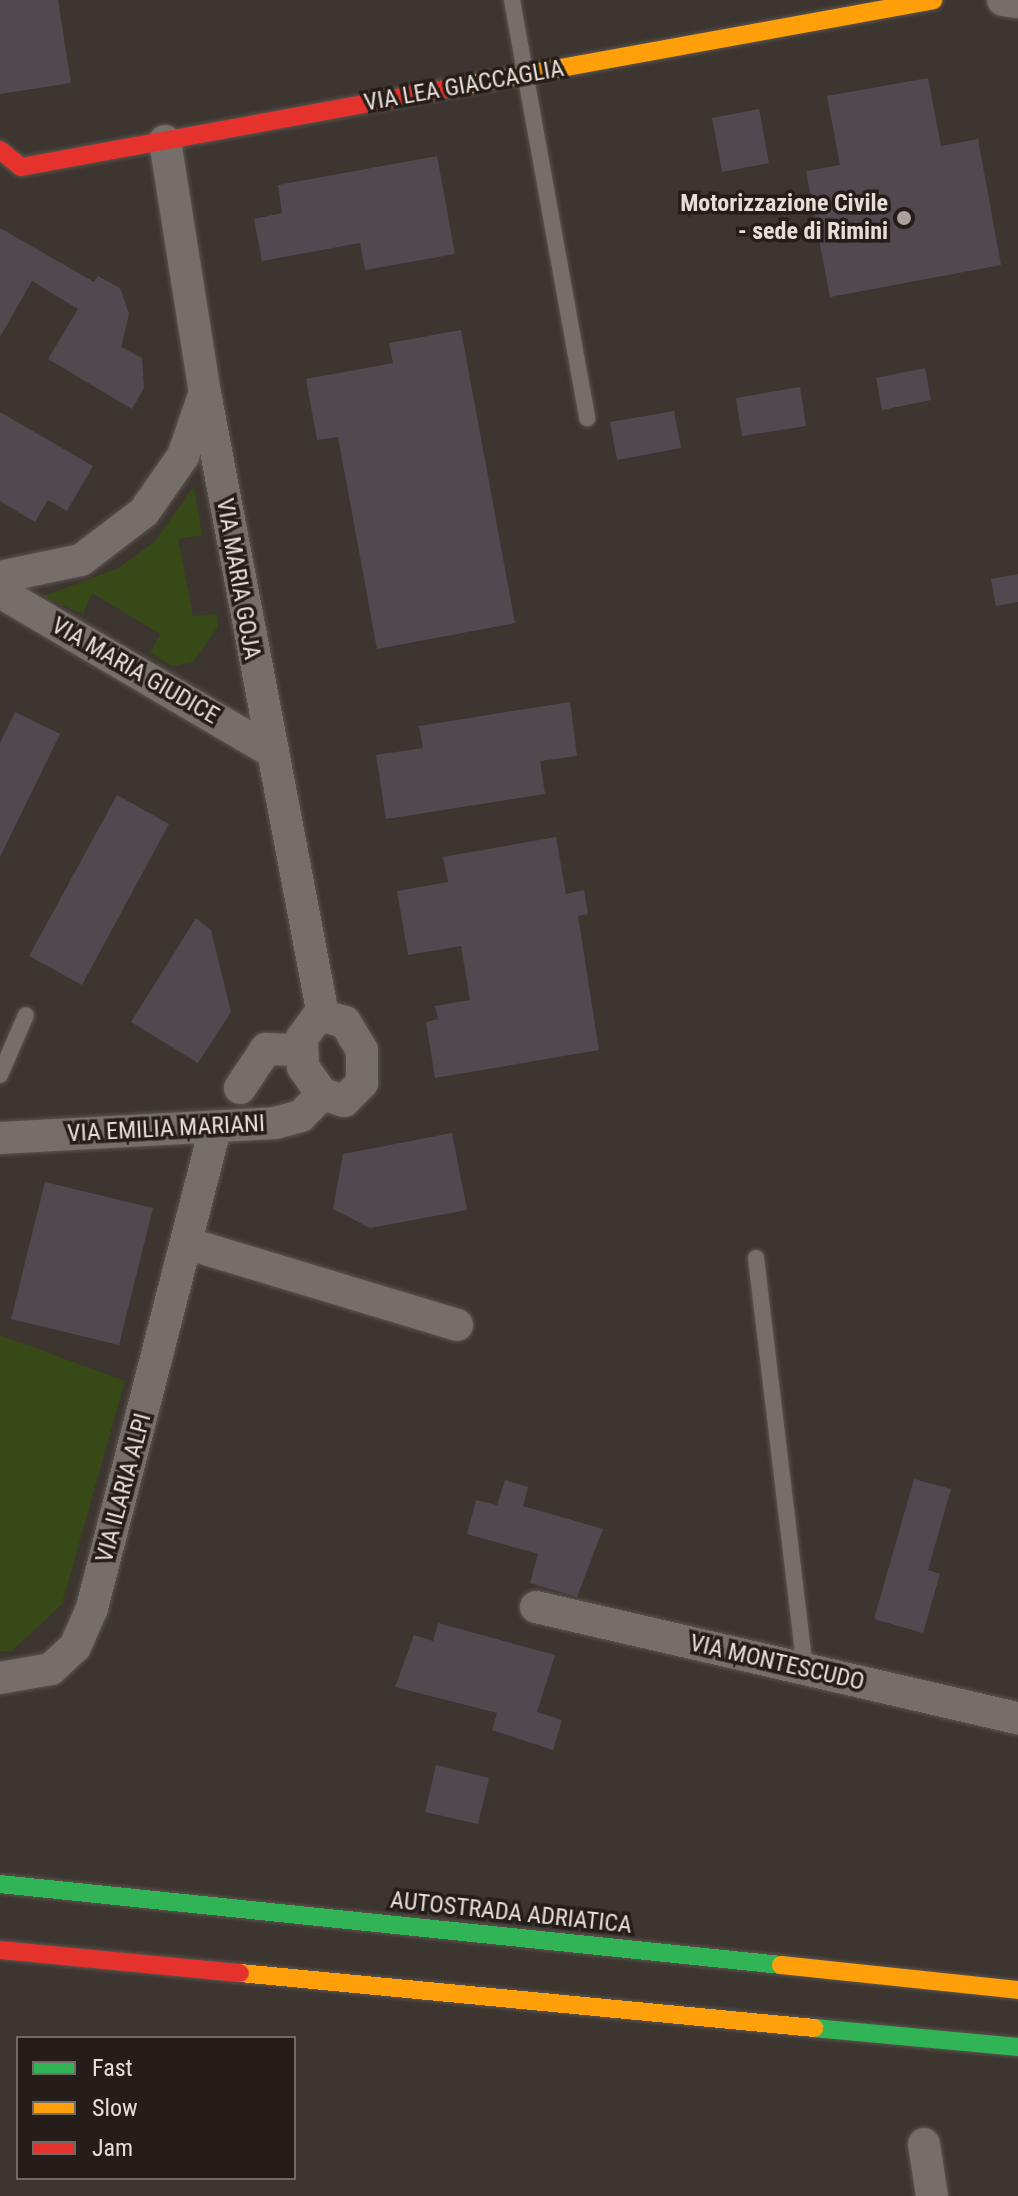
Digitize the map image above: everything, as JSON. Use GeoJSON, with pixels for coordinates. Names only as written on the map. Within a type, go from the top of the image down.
{"type":"FeatureCollection","features":[{"type":"Feature","properties":{"kind":"main road","name":"VIA LEA GIACCAGLIA"},"geometry":{"type":"LineString","coordinates":[[0,150],[21,167],[933,0]]}},
{"type":"Feature","properties":{"kind":"main road","name":"AUTOSTRADA ADRIATICA"},"geometry":{"type":"LineString","coordinates":[[0,1884],[1018,1990]]}},
{"type":"Feature","properties":{"kind":"main road"},"geometry":{"type":"LineString","coordinates":[[0,1950],[1018,2047]]}},
{"type":"Feature","properties":{"kind":"street"},"geometry":{"type":"LineString","coordinates":[[1003,0],[1018,2]]}},
{"type":"Feature","properties":{"kind":"street","name":"VIA MARIA GOJA"},"geometry":{"type":"LineString","coordinates":[[165,141],[205,393],[269,750],[323,1015]]}},
{"type":"Feature","properties":{"kind":"street"},"geometry":{"type":"LineString","coordinates":[[0,577],[81,560],[144,512],[183,456],[205,393]]}},
{"type":"Feature","properties":{"kind":"street","name":"VIA MARIA GIUDICE"},"geometry":{"type":"LineString","coordinates":[[0,592],[269,750]]}},
{"type":"Feature","properties":{"kind":"street"},"geometry":{"type":"LineString","coordinates":[[323,1015],[345,1022],[365,1066],[362,1083],[344,1101],[322,1094],[300,1050],[309,1023],[323,1015]]}},
{"type":"Feature","properties":{"kind":"street"},"geometry":{"type":"LineString","coordinates":[[240,1088],[266,1049],[300,1050]]}},
{"type":"Feature","properties":{"kind":"street","name":"VIA EMILIA MARIANI"},"geometry":{"type":"LineString","coordinates":[[0,1138],[215,1129],[301,1116],[322,1094]]}},
{"type":"Feature","properties":{"kind":"street","name":"VIA ILARIA ALPI"},"geometry":{"type":"LineString","coordinates":[[0,1678],[51,1669],[81,1634],[189,1244],[215,1129]]}},
{"type":"Feature","properties":{"kind":"street"},"geometry":{"type":"LineString","coordinates":[[189,1244],[457,1325]]}},
{"type":"Feature","properties":{"kind":"street","name":"VIA MONTESCUDO"},"geometry":{"type":"LineString","coordinates":[[536,1607],[1018,1718]]}},
{"type":"Feature","properties":{"kind":"street"},"geometry":{"type":"LineString","coordinates":[[924,2144],[932,2196]]}},
{"type":"Feature","properties":{"kind":"lane"},"geometry":{"type":"LineString","coordinates":[[512,0],[587,418]]}},
{"type":"Feature","properties":{"kind":"lane"},"geometry":{"type":"LineString","coordinates":[[0,1075],[26,1015]]}},
{"type":"Feature","properties":{"kind":"lane"},"geometry":{"type":"LineString","coordinates":[[756,1258],[805,1669]]}},
{"type":"Feature","properties":{"kind":"green space"},"geometry":{"type":"Polygon","coordinates":[[[194,486],[202,535],[178,539],[193,616],[217,614],[217,628],[193,662],[173,666],[150,653],[160,634],[92,593],[83,614],[43,596],[119,568],[155,541],[194,486]]]}},
{"type":"Feature","properties":{"kind":"green space"},"geometry":{"type":"Polygon","coordinates":[[[0,1335],[125,1381],[62,1604],[11,1652],[0,1651],[0,1335]]]}},
{"type":"Feature","properties":{"kind":"building"},"geometry":{"type":"Polygon","coordinates":[[[0,0],[58,0],[71,83],[0,94],[0,0]]]}},
{"type":"Feature","properties":{"kind":"building","name":"Motorizzazione Civile - sede di Rimini"},"geometry":{"type":"Polygon","coordinates":[[[928,78],[941,146],[978,139],[1001,265],[830,297],[806,171],[840,165],[827,96],[928,78]]]}},
{"type":"Feature","properties":{"kind":"building"},"geometry":{"type":"Polygon","coordinates":[[[759,109],[769,163],[722,172],[712,118],[759,109]]]}},
{"type":"Feature","properties":{"kind":"building"},"geometry":{"type":"Polygon","coordinates":[[[437,156],[455,254],[365,270],[360,243],[262,261],[254,219],[282,213],[278,185],[437,156]]]}},
{"type":"Feature","properties":{"kind":"building"},"geometry":{"type":"Polygon","coordinates":[[[0,228],[94,282],[98,276],[120,288],[129,314],[121,347],[142,358],[144,388],[132,409],[48,359],[78,309],[32,281],[0,337],[0,228]]]}},
{"type":"Feature","properties":{"kind":"building"},"geometry":{"type":"Polygon","coordinates":[[[461,330],[515,623],[377,649],[338,437],[317,440],[306,379],[393,363],[389,343],[461,330]]]}},
{"type":"Feature","properties":{"kind":"building"},"geometry":{"type":"Polygon","coordinates":[[[925,368],[931,400],[882,410],[876,378],[925,368]]]}},
{"type":"Feature","properties":{"kind":"building"},"geometry":{"type":"Polygon","coordinates":[[[800,387],[806,426],[742,436],[736,398],[800,387]]]}},
{"type":"Feature","properties":{"kind":"building"},"geometry":{"type":"Polygon","coordinates":[[[674,411],[681,448],[617,460],[610,422],[674,411]]]}},
{"type":"Feature","properties":{"kind":"building"},"geometry":{"type":"Polygon","coordinates":[[[0,412],[93,466],[67,511],[48,500],[35,522],[0,501],[0,412]]]}},
{"type":"Feature","properties":{"kind":"building"},"geometry":{"type":"Polygon","coordinates":[[[1018,574],[1018,602],[996,606],[991,579],[1018,574]]]}},
{"type":"Feature","properties":{"kind":"building"},"geometry":{"type":"Polygon","coordinates":[[[570,702],[577,756],[540,761],[545,794],[386,819],[376,755],[423,748],[419,726],[570,702]]]}},
{"type":"Feature","properties":{"kind":"building"},"geometry":{"type":"Polygon","coordinates":[[[15,712],[60,734],[0,857],[0,743],[15,712]]]}},
{"type":"Feature","properties":{"kind":"building"},"geometry":{"type":"Polygon","coordinates":[[[117,795],[169,824],[82,985],[29,956],[117,795]]]}},
{"type":"Feature","properties":{"kind":"building"},"geometry":{"type":"Polygon","coordinates":[[[556,837],[566,894],[584,890],[588,914],[578,916],[599,1050],[435,1078],[426,1022],[438,1019],[435,1006],[470,1000],[461,946],[408,955],[397,891],[448,882],[443,857],[556,837]]]}},
{"type":"Feature","properties":{"kind":"building"},"geometry":{"type":"Polygon","coordinates":[[[196,918],[211,930],[231,1012],[198,1063],[131,1022],[196,918]]]}},
{"type":"Feature","properties":{"kind":"building"},"geometry":{"type":"Polygon","coordinates":[[[452,1133],[467,1210],[370,1228],[333,1209],[343,1154],[452,1133]]]}},
{"type":"Feature","properties":{"kind":"building"},"geometry":{"type":"Polygon","coordinates":[[[45,1182],[153,1208],[119,1345],[11,1319],[45,1182]]]}},
{"type":"Feature","properties":{"kind":"building"},"geometry":{"type":"Polygon","coordinates":[[[914,1479],[951,1489],[928,1570],[940,1574],[923,1633],[874,1619],[914,1479]]]}},
{"type":"Feature","properties":{"kind":"building"},"geometry":{"type":"Polygon","coordinates":[[[505,1480],[528,1487],[523,1506],[603,1529],[577,1597],[530,1583],[538,1554],[467,1534],[476,1500],[497,1505],[505,1480]]]}},
{"type":"Feature","properties":{"kind":"building"},"geometry":{"type":"Polygon","coordinates":[[[438,1623],[555,1655],[537,1712],[562,1720],[553,1750],[492,1730],[497,1713],[395,1687],[414,1635],[433,1641],[438,1623]]]}},
{"type":"Feature","properties":{"kind":"building"},"geometry":{"type":"Polygon","coordinates":[[[436,1765],[489,1778],[478,1824],[425,1812],[436,1765]]]}},
{"type":"Feature","properties":{"kind":"traffic: fast"},"geometry":{"type":"LineString","coordinates":[[0,1884],[781,1965]]}},
{"type":"Feature","properties":{"kind":"traffic: fast"},"geometry":{"type":"LineString","coordinates":[[814,2028],[1018,2047]]}},
{"type":"Feature","properties":{"kind":"traffic: slow"},"geometry":{"type":"LineString","coordinates":[[467,85],[933,0]]}},
{"type":"Feature","properties":{"kind":"traffic: slow"},"geometry":{"type":"LineString","coordinates":[[781,1965],[1018,1990]]}},
{"type":"Feature","properties":{"kind":"traffic: slow"},"geometry":{"type":"LineString","coordinates":[[240,1973],[814,2028]]}},
{"type":"Feature","properties":{"kind":"traffic: jam"},"geometry":{"type":"LineString","coordinates":[[0,150],[21,167],[467,85]]}},
{"type":"Feature","properties":{"kind":"traffic: jam"},"geometry":{"type":"LineString","coordinates":[[0,1950],[240,1973]]}},
{"type":"Feature","properties":{"kind":"place","name":"Motorizzazione Civile - sede di Rimini"},"geometry":{"type":"Point","coordinates":[904,218]}}]}
